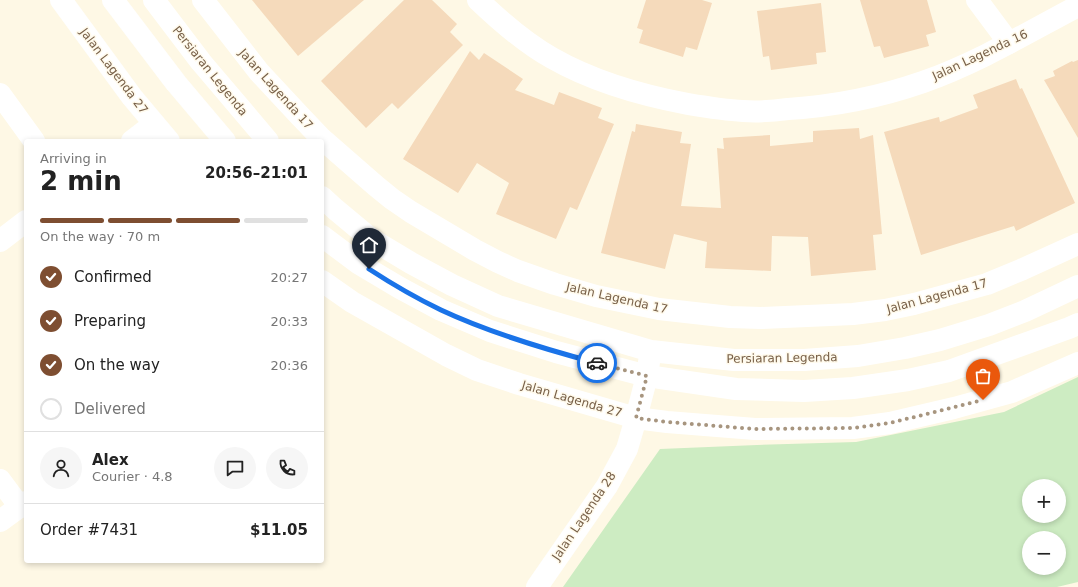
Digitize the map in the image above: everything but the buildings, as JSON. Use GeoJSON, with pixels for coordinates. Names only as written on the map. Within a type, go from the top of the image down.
{"type":"FeatureCollection","features":[{"type":"Feature","properties":{"kind":"street","name":"Jalan Lagenda 27"},"geometry":{"type":"LineString","coordinates":[[61,0],[132,97],[167,139]]}},
{"type":"Feature","properties":{"kind":"street"},"geometry":{"type":"LineString","coordinates":[[113,0],[176,83],[223,139]]}},
{"type":"Feature","properties":{"kind":"street","name":"Persiaran Legenda"},"geometry":{"type":"LineString","coordinates":[[154,0],[201,62],[266,139]]}},
{"type":"Feature","properties":{"kind":"street","name":"Jalan Lagenda 17"},"geometry":{"type":"LineString","coordinates":[[203,0],[259,72],[323,139]]}},
{"type":"Feature","properties":{"kind":"street","name":"Jalan Lagenda 16"},"geometry":{"type":"LineString","coordinates":[[478,0],[518,35],[551,58],[587,76],[624,90],[664,100],[743,112],[788,110],[827,105],[862,99],[922,82],[966,64],[1078,6]]}},
{"type":"Feature","properties":{"kind":"street"},"geometry":{"type":"LineString","coordinates":[[977,0],[1009,43]]}},
{"type":"Feature","properties":{"kind":"street"},"geometry":{"type":"LineString","coordinates":[[0,94],[33,139]]}},
{"type":"Feature","properties":{"kind":"street"},"geometry":{"type":"LineString","coordinates":[[135,139],[154,124]]}},
{"type":"Feature","properties":{"kind":"street","name":"Jalan Lagenda 17"},"geometry":{"type":"LineString","coordinates":[[324,140],[392,199],[411,212],[498,262],[555,284],[596,296],[660,309],[730,317],[761,318],[853,314],[886,310],[987,284],[1078,244]]}},
{"type":"Feature","properties":{"kind":"street","name":"Persiaran Legenda"},"geometry":{"type":"LineString","coordinates":[[324,199],[371,239],[452,285],[498,306],[651,351],[734,360],[804,360],[858,356],[940,340],[989,326],[1078,286]]}},
{"type":"Feature","properties":{"kind":"street"},"geometry":{"type":"LineString","coordinates":[[0,241],[24,223]]}},
{"type":"Feature","properties":{"kind":"street"},"geometry":{"type":"LineString","coordinates":[[324,238],[358,263],[400,288],[441,310],[490,331],[548,350],[647,376],[736,389],[804,391],[853,388],[908,380],[949,371],[1078,324]]}},
{"type":"Feature","properties":{"kind":"street","name":"Jalan Lagenda 27"},"geometry":{"type":"LineString","coordinates":[[324,282],[352,302],[446,355],[476,370],[636,418],[667,422],[755,429],[838,428],[890,423],[954,408],[1012,392],[1078,363]]}},
{"type":"Feature","properties":{"kind":"street","name":"Jalan Lagenda 28"},"geometry":{"type":"LineString","coordinates":[[537,587],[607,486],[626,449],[647,376],[651,351]]}},
{"type":"Feature","properties":{"kind":"street"},"geometry":{"type":"LineString","coordinates":[[0,480],[23,505],[0,521]]}},
{"type":"Feature","properties":{"kind":"green space"},"geometry":{"type":"Polygon","coordinates":[[[1078,377],[1078,582],[1057,587],[563,587],[660,449],[856,442],[1004,412],[1078,377]]]}},
{"type":"Feature","properties":{"kind":"way so far"},"geometry":{"type":"LineString","coordinates":[[597,363],[647,376],[636,418],[706,426],[755,429],[853,428],[890,423],[983,400]]}},
{"type":"Feature","properties":{"kind":"route"},"geometry":{"type":"LineString","coordinates":[[369,269],[441,310],[490,331],[556,352],[597,363]]}}]}
